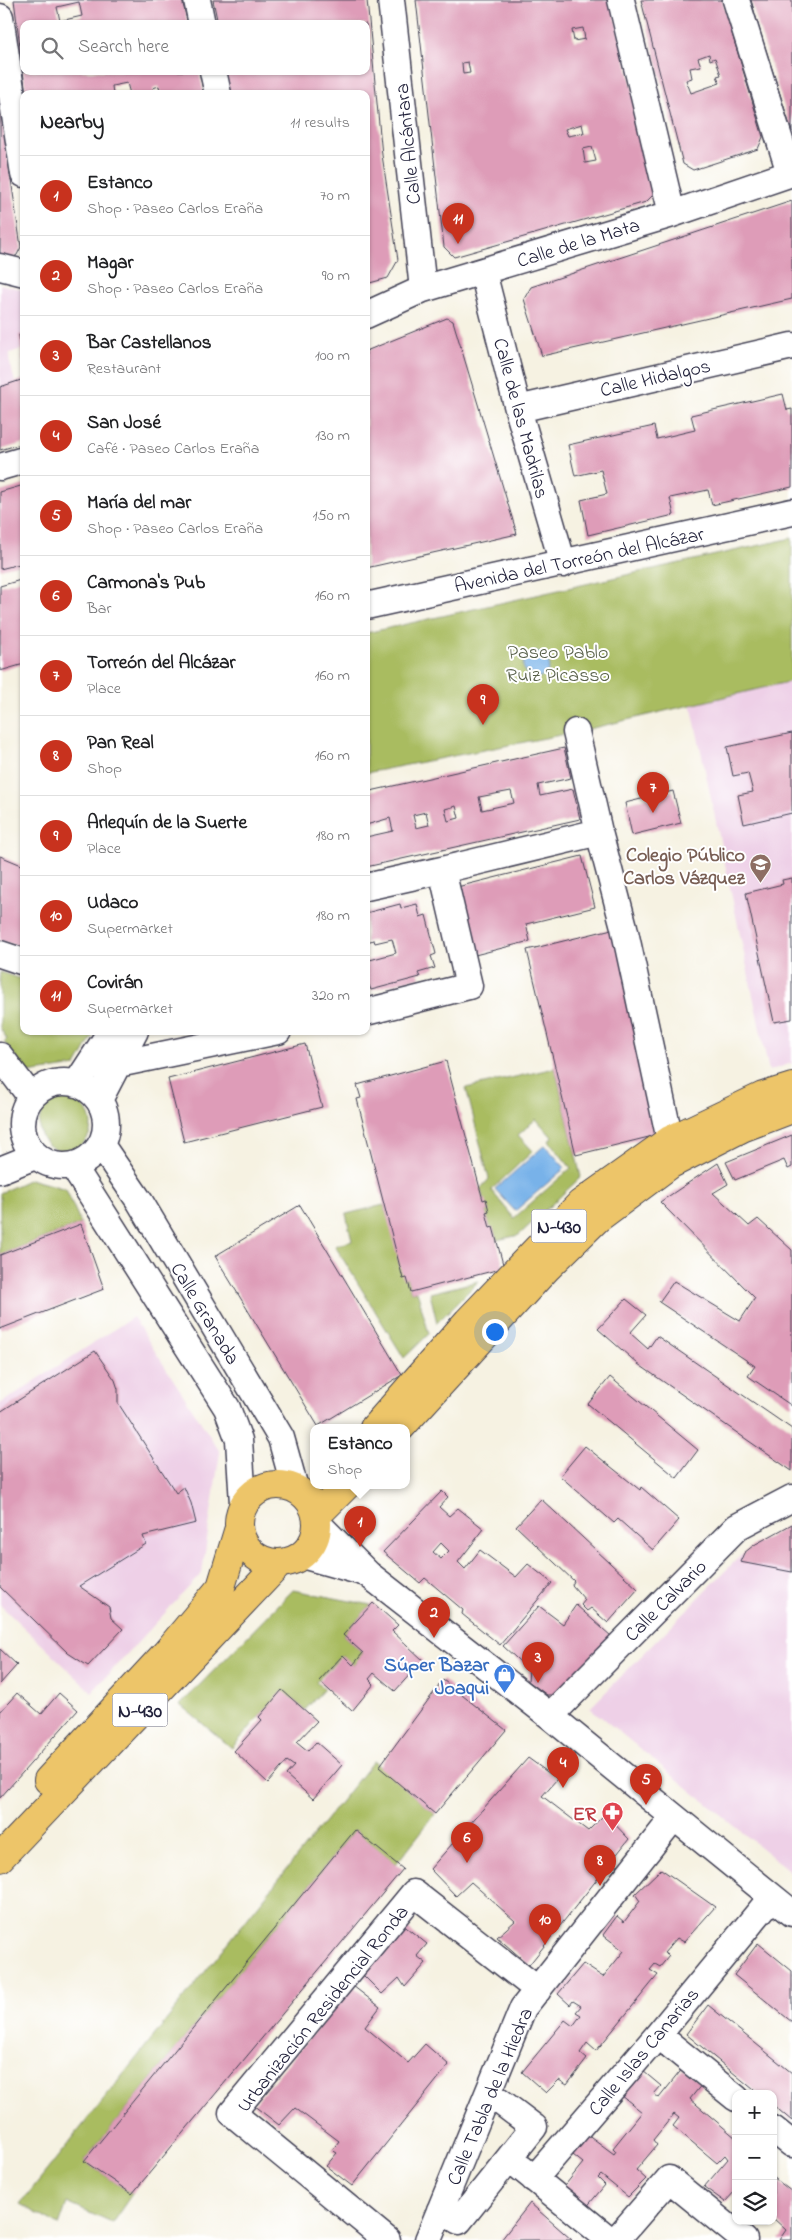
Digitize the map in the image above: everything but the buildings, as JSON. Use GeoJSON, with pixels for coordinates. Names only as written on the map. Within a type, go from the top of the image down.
{"type":"FeatureCollection","features":[{"type":"Feature","properties":{"kind":"highway","name":"N-430"},"geometry":{"type":"LineString","coordinates":[[378,1424],[468,1321],[580,1204],[670,1140],[763,1096],[792,1087]]}},
{"type":"Feature","properties":{"kind":"highway","name":"N-430"},"geometry":{"type":"LineString","coordinates":[[404,1424],[546,1269],[597,1219],[671,1164],[742,1128],[792,1109]]}},
{"type":"Feature","properties":{"kind":"highway"},"geometry":{"type":"LineString","coordinates":[[243,1504],[253,1492],[266,1486],[302,1484],[313,1505],[317,1519]]}},
{"type":"Feature","properties":{"kind":"highway","name":"N-430"},"geometry":{"type":"LineString","coordinates":[[0,1858],[291,1559],[310,1546],[316,1535],[317,1519],[343,1489]]}},
{"type":"Feature","properties":{"kind":"highway","name":"N-430"},"geometry":{"type":"LineString","coordinates":[[0,1831],[166,1653],[221,1587],[238,1531],[238,1517],[243,1504]]}},
{"type":"Feature","properties":{"kind":"highway"},"geometry":{"type":"LineString","coordinates":[[238,1531],[244,1544],[253,1555],[266,1561],[291,1559]]}},
{"type":"Feature","properties":{"kind":"street"},"geometry":{"type":"LineString","coordinates":[[197,0],[201,20]]}},
{"type":"Feature","properties":{"kind":"street","name":"Calle Alcántara"},"geometry":{"type":"LineString","coordinates":[[391,0],[423,289]]}},
{"type":"Feature","properties":{"kind":"street"},"geometry":{"type":"LineString","coordinates":[[622,0],[672,214]]}},
{"type":"Feature","properties":{"kind":"street"},"geometry":{"type":"LineString","coordinates":[[736,0],[791,173]]}},
{"type":"Feature","properties":{"kind":"street"},"geometry":{"type":"LineString","coordinates":[[0,17],[20,148]]}},
{"type":"Feature","properties":{"kind":"street"},"geometry":{"type":"LineString","coordinates":[[213,75],[217,90]]}},
{"type":"Feature","properties":{"kind":"street","name":"Calle de la Mata"},"geometry":{"type":"LineString","coordinates":[[370,313],[423,289],[672,214],[791,173]]}},
{"type":"Feature","properties":{"kind":"street"},"geometry":{"type":"LineString","coordinates":[[0,267],[20,272]]}},
{"type":"Feature","properties":{"kind":"street","name":"Calle de las Madrilas"},"geometry":{"type":"LineString","coordinates":[[483,272],[518,408],[563,564]]}},
{"type":"Feature","properties":{"kind":"street","name":"Calle Hidalgos"},"geometry":{"type":"LineString","coordinates":[[518,408],[792,346]]}},
{"type":"Feature","properties":{"kind":"street"},"geometry":{"type":"LineString","coordinates":[[0,467],[20,461]]}},
{"type":"Feature","properties":{"kind":"street","name":"Avenida del Torreón del Alcázar"},"geometry":{"type":"LineString","coordinates":[[370,605],[792,512]]}},
{"type":"Feature","properties":{"kind":"street"},"geometry":{"type":"LineString","coordinates":[[576,732],[598,832],[624,927],[670,1140]]}},
{"type":"Feature","properties":{"kind":"street"},"geometry":{"type":"LineString","coordinates":[[370,886],[598,832]]}},
{"type":"Feature","properties":{"kind":"street"},"geometry":{"type":"LineString","coordinates":[[370,1011],[469,986],[442,870]]}},
{"type":"Feature","properties":{"kind":"street"},"geometry":{"type":"LineString","coordinates":[[0,954],[20,961]]}},
{"type":"Feature","properties":{"kind":"street"},"geometry":{"type":"LineString","coordinates":[[77,1083],[107,1035]]}},
{"type":"Feature","properties":{"kind":"street"},"geometry":{"type":"LineString","coordinates":[[99,1100],[133,1035]]}},
{"type":"Feature","properties":{"kind":"street"},"geometry":{"type":"LineString","coordinates":[[118,1064],[259,1035]]}},
{"type":"Feature","properties":{"kind":"street"},"geometry":{"type":"LineString","coordinates":[[0,1056],[30,1097]]}},
{"type":"Feature","properties":{"kind":"street"},"geometry":{"type":"LineString","coordinates":[[57,1082],[77,1083],[94,1094],[106,1114],[105,1134],[101,1145],[85,1162],[73,1166],[63,1167],[46,1163],[35,1156],[26,1145],[21,1126],[23,1110],[30,1097],[40,1088],[57,1082]]}},
{"type":"Feature","properties":{"kind":"street","name":"Calle Granada"},"geometry":{"type":"LineString","coordinates":[[101,1145],[140,1202],[281,1438],[302,1484]]}},
{"type":"Feature","properties":{"kind":"street"},"geometry":{"type":"LineString","coordinates":[[0,1170],[35,1156]]}},
{"type":"Feature","properties":{"kind":"street","name":"Calle Granada"},"geometry":{"type":"LineString","coordinates":[[73,1166],[227,1408],[239,1440],[243,1504]]}},
{"type":"Feature","properties":{"kind":"street","name":"Calle Calvario"},"geometry":{"type":"LineString","coordinates":[[550,1716],[737,1528],[792,1498]]}},
{"type":"Feature","properties":{"kind":"street"},"geometry":{"type":"LineString","coordinates":[[317,1519],[368,1574],[550,1716],[792,1913]]}},
{"type":"Feature","properties":{"kind":"street"},"geometry":{"type":"LineString","coordinates":[[291,1559],[368,1574]]}},
{"type":"Feature","properties":{"kind":"street","name":"Calle Tabla de la Hiedra"},"geometry":{"type":"LineString","coordinates":[[428,2240],[523,2008],[674,1817]]}},
{"type":"Feature","properties":{"kind":"street","name":"Urbanización Residencial Ronda"},"geometry":{"type":"LineString","coordinates":[[387,2240],[232,2113],[414,1894],[538,1990]]}},
{"type":"Feature","properties":{"kind":"street","name":"Calle Islas Canarias"},"geometry":{"type":"LineString","coordinates":[[534,2179],[658,2035],[772,1897]]}},
{"type":"Feature","properties":{"kind":"street"},"geometry":{"type":"LineString","coordinates":[[658,2035],[732,2095]]}},
{"type":"Feature","properties":{"kind":"street"},"geometry":{"type":"LineString","coordinates":[[440,2210],[459,2221],[534,2127],[489,2093]]}},
{"type":"Feature","properties":{"kind":"street"},"geometry":{"type":"LineString","coordinates":[[777,2132],[792,2144]]}},
{"type":"Feature","properties":{"kind":"street"},"geometry":{"type":"LineString","coordinates":[[509,2158],[610,2240]]}},
{"type":"Feature","properties":{"kind":"street"},"geometry":{"type":"LineString","coordinates":[[616,2240],[669,2180],[744,2240]]}},
{"type":"Feature","properties":{"kind":"shaded area"},"geometry":{"type":"Polygon","coordinates":[[[0,284],[20,289],[20,349],[10,353],[9,360],[15,382],[0,387],[0,284]]]}},
{"type":"Feature","properties":{"kind":"shaded area","name":"Colegio Público Carlos Vázquez"},"geometry":{"type":"Polygon","coordinates":[[[792,681],[792,1063],[769,1071],[691,704],[792,681]]]}},
{"type":"Feature","properties":{"kind":"shaded area"},"geometry":{"type":"Polygon","coordinates":[[[133,1317],[220,1452],[202,1573],[92,1692],[0,1605],[0,1404],[133,1317]]]}},
{"type":"Feature","properties":{"kind":"shaded area"},"geometry":{"type":"Polygon","coordinates":[[[741,1555],[792,1565],[792,1873],[590,1708],[741,1555]]]}},
{"type":"Feature","properties":{"kind":"green space","name":"Paseo Pablo Ruiz Picasso"},"geometry":{"type":"Polygon","coordinates":[[[792,538],[792,681],[576,732],[370,772],[370,632],[792,538]]]}},
{"type":"Feature","properties":{"kind":"green space"},"geometry":{"type":"Polygon","coordinates":[[[0,972],[20,979],[20,1035],[93,1036],[76,1066],[28,1073],[4,1042],[7,1039],[0,1028],[0,972]]]}},
{"type":"Feature","properties":{"kind":"green space"},"geometry":{"type":"Polygon","coordinates":[[[555,1068],[581,1177],[519,1235],[497,1240],[493,1228],[490,1228],[486,1212],[489,1211],[480,1189],[489,1179],[466,1088],[555,1068]],[[536,1119],[518,1135],[533,1151],[491,1190],[514,1218],[571,1168],[549,1141],[552,1137],[536,1119]]]}},
{"type":"Feature","properties":{"kind":"green space"},"geometry":{"type":"Polygon","coordinates":[[[60,1099],[70,1099],[84,1106],[91,1120],[91,1130],[84,1144],[70,1151],[60,1151],[50,1147],[43,1140],[39,1130],[39,1120],[43,1110],[50,1103],[60,1099]]]}},
{"type":"Feature","properties":{"kind":"green space"},"geometry":{"type":"Polygon","coordinates":[[[30,1179],[66,1189],[81,1224],[0,1255],[0,1193],[30,1179]]]}},
{"type":"Feature","properties":{"kind":"green space"},"geometry":{"type":"Polygon","coordinates":[[[384,1205],[411,1292],[417,1291],[429,1334],[404,1358],[335,1246],[352,1241],[346,1214],[384,1205]]]}},
{"type":"Feature","properties":{"kind":"green space"},"geometry":{"type":"Polygon","coordinates":[[[479,1281],[437,1323],[430,1293],[479,1281]]]}},
{"type":"Feature","properties":{"kind":"green space"},"geometry":{"type":"Polygon","coordinates":[[[293,1590],[371,1605],[343,1635],[363,1653],[353,1665],[342,1655],[316,1682],[324,1689],[305,1710],[282,1691],[232,1748],[180,1705],[293,1590]]]}},
{"type":"Feature","properties":{"kind":"green space"},"geometry":{"type":"Polygon","coordinates":[[[373,1761],[435,1814],[396,1864],[355,1830],[84,2161],[132,2194],[112,2223],[67,2203],[59,2226],[20,2204],[373,1761]]]}},
{"type":"Feature","properties":{"kind":"water"},"geometry":{"type":"Polygon","coordinates":[[[536,652],[545,656],[549,665],[545,674],[536,678],[527,674],[523,665],[527,656],[536,652]]]}},
{"type":"Feature","properties":{"kind":"water"},"geometry":{"type":"Polygon","coordinates":[[[545,1145],[565,1168],[515,1211],[495,1189],[545,1145]]]}},
{"type":"Feature","properties":{"kind":"place","name":"Covirán"},"geometry":{"type":"Point","coordinates":[458,244]}},
{"type":"Feature","properties":{"kind":"place","name":"Arlequín de la Suerte"},"geometry":{"type":"Point","coordinates":[483,725]}},
{"type":"Feature","properties":{"kind":"place","name":"Torreón del Alcázar"},"geometry":{"type":"Point","coordinates":[653,813]}},
{"type":"Feature","properties":{"kind":"place","name":"Colegio Público Carlos Vázquez"},"geometry":{"type":"Point","coordinates":[761,884]}},
{"type":"Feature","properties":{"kind":"place","name":"Estanco"},"geometry":{"type":"Point","coordinates":[360,1547]}},
{"type":"Feature","properties":{"kind":"place","name":"Magar"},"geometry":{"type":"Point","coordinates":[434,1638]}},
{"type":"Feature","properties":{"kind":"place","name":"Bar Castellanos"},"geometry":{"type":"Point","coordinates":[538,1683]}},
{"type":"Feature","properties":{"kind":"place","name":"Súper Bazar Joaqui"},"geometry":{"type":"Point","coordinates":[505,1694]}},
{"type":"Feature","properties":{"kind":"place","name":"San José"},"geometry":{"type":"Point","coordinates":[563,1788]}},
{"type":"Feature","properties":{"kind":"place","name":"María del mar"},"geometry":{"type":"Point","coordinates":[646,1805]}},
{"type":"Feature","properties":{"kind":"place","name":"ER"},"geometry":{"type":"Point","coordinates":[612,1832]}},
{"type":"Feature","properties":{"kind":"place","name":"Carmona's Pub"},"geometry":{"type":"Point","coordinates":[467,1863]}},
{"type":"Feature","properties":{"kind":"place","name":"Pan Real"},"geometry":{"type":"Point","coordinates":[600,1886]}},
{"type":"Feature","properties":{"kind":"place","name":"Udaco"},"geometry":{"type":"Point","coordinates":[545,1945]}}]}
